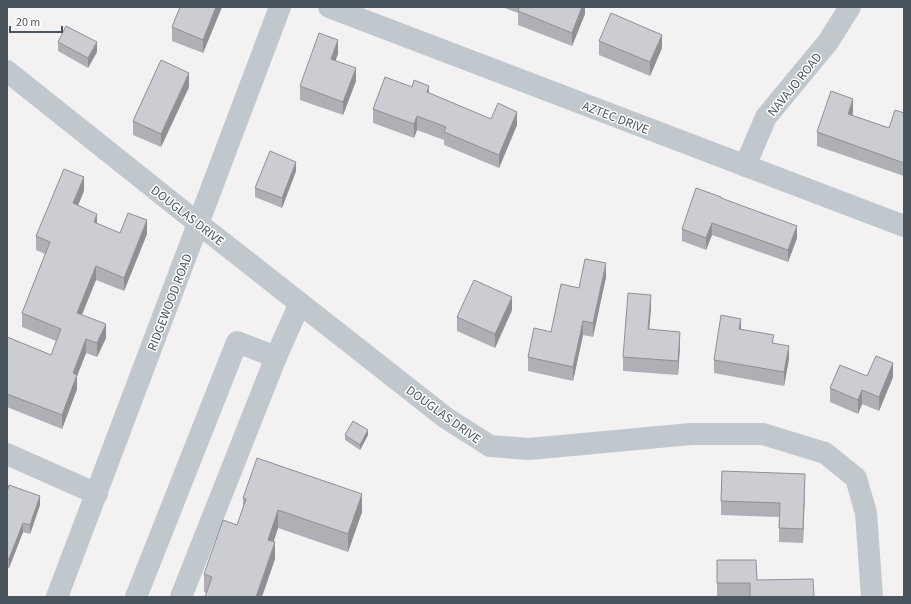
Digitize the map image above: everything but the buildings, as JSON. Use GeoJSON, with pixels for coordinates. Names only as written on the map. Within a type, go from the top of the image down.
{"type":"FeatureCollection","features":[{"type":"Feature","properties":{"kind":"street","name":"RIDGEWOOD ROAD"},"geometry":{"type":"LineString","coordinates":[[57,597],[280,7]]}},
{"type":"Feature","properties":{"kind":"street","name":"AZTEC DRIVE"},"geometry":{"type":"LineString","coordinates":[[329,7],[904,226]]}},
{"type":"Feature","properties":{"kind":"street","name":"NAVAJO ROAD"},"geometry":{"type":"LineString","coordinates":[[745,166],[766,117],[828,42],[850,7]]}},
{"type":"Feature","properties":{"kind":"street","name":"DOUGLAS DRIVE"},"geometry":{"type":"LineString","coordinates":[[7,71],[446,418],[490,446],[529,449],[691,434],[763,434],[825,453],[856,478],[866,513],[872,597]]}},
{"type":"Feature","properties":{"kind":"street"},"geometry":{"type":"LineString","coordinates":[[181,597],[276,357],[300,303]]}},
{"type":"Feature","properties":{"kind":"street"},"geometry":{"type":"LineString","coordinates":[[136,597],[237,342],[276,357]]}},
{"type":"Feature","properties":{"kind":"street"},"geometry":{"type":"LineString","coordinates":[[7,454],[97,494]]}}]}
